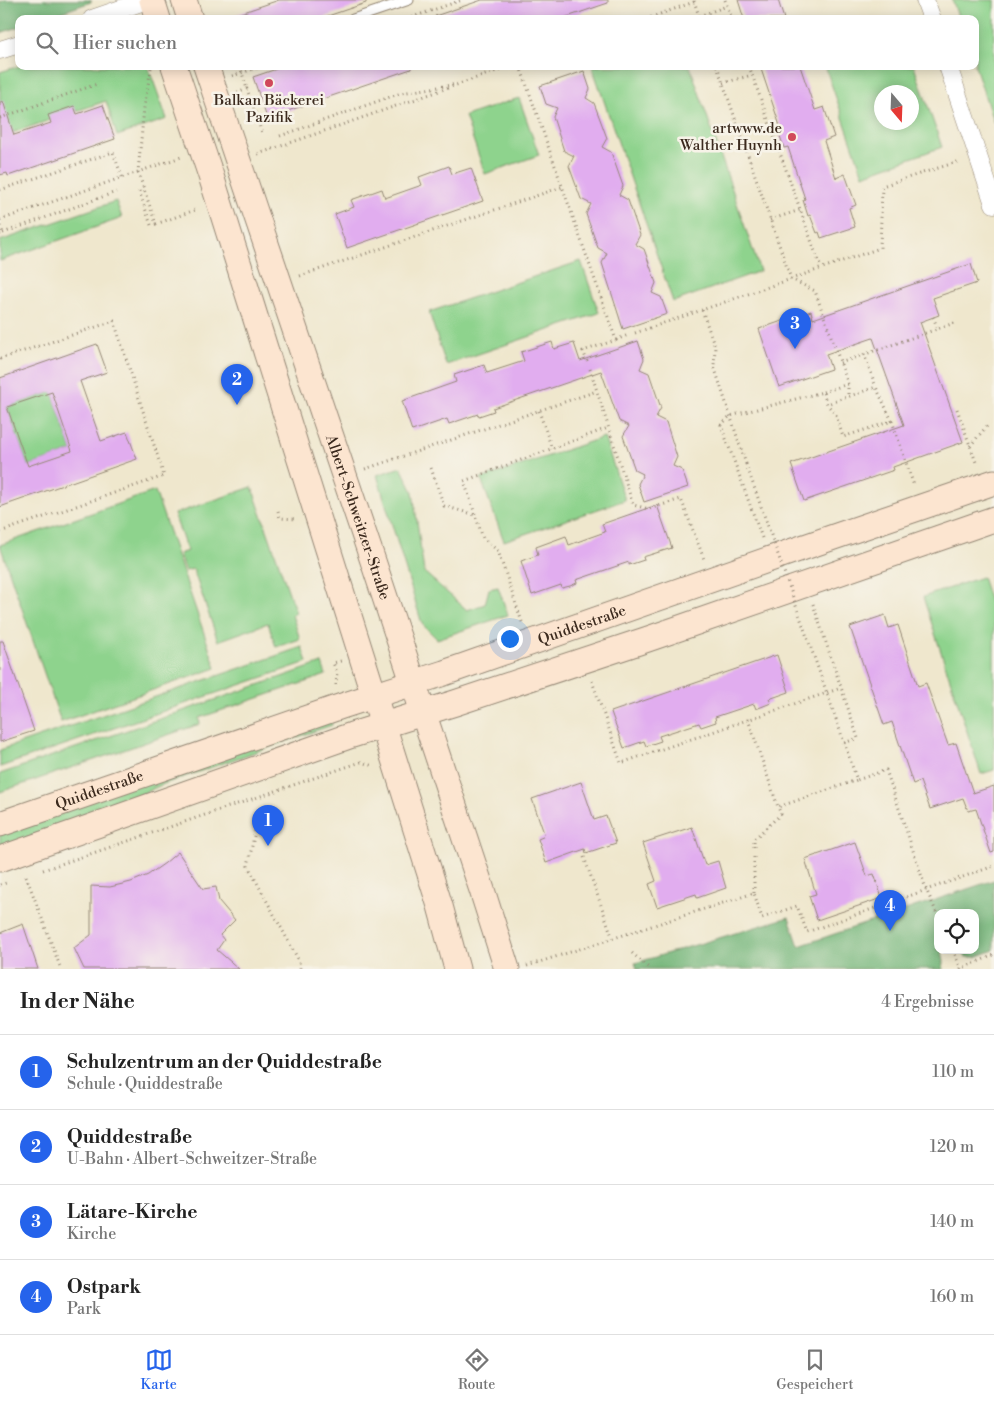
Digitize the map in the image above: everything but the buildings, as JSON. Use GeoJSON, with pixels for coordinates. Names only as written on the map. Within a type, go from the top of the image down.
{"type":"FeatureCollection","features":[{"type":"Feature","properties":{"kind":"main road"},"geometry":{"type":"LineString","coordinates":[[152,0],[157,15]]}},
{"type":"Feature","properties":{"kind":"main road"},"geometry":{"type":"LineString","coordinates":[[184,0],[189,15]]}},
{"type":"Feature","properties":{"kind":"main road"},"geometry":{"type":"LineString","coordinates":[[175,70],[211,176],[440,906],[457,969]]}},
{"type":"Feature","properties":{"kind":"main road","name":"Albert-Schweitzer-Straße"},"geometry":{"type":"LineString","coordinates":[[217,72],[423,713],[482,890],[514,969]]}},
{"type":"Feature","properties":{"kind":"main road","name":"Quiddestraße"},"geometry":{"type":"LineString","coordinates":[[0,824],[994,482]]}},
{"type":"Feature","properties":{"kind":"main road","name":"Quiddestraße"},"geometry":{"type":"LineString","coordinates":[[0,859],[245,772],[639,642],[994,519]]}},
{"type":"Feature","properties":{"kind":"street"},"geometry":{"type":"LineString","coordinates":[[104,15],[147,0]]}},
{"type":"Feature","properties":{"kind":"street"},"geometry":{"type":"LineString","coordinates":[[925,0],[931,15]]}},
{"type":"Feature","properties":{"kind":"street"},"geometry":{"type":"LineString","coordinates":[[0,50],[15,45]]}},
{"type":"Feature","properties":{"kind":"street"},"geometry":{"type":"LineString","coordinates":[[949,70],[994,204]]}},
{"type":"Feature","properties":{"kind":"lane"},"geometry":{"type":"LineString","coordinates":[[366,15],[409,0]]}},
{"type":"Feature","properties":{"kind":"path"},"geometry":{"type":"LineString","coordinates":[[417,15],[454,1],[462,0]]}},
{"type":"Feature","properties":{"kind":"path"},"geometry":{"type":"LineString","coordinates":[[725,0],[730,15]]}},
{"type":"Feature","properties":{"kind":"path"},"geometry":{"type":"LineString","coordinates":[[657,15],[694,1],[698,15]]}},
{"type":"Feature","properties":{"kind":"path"},"geometry":{"type":"LineString","coordinates":[[704,15],[727,6]]}},
{"type":"Feature","properties":{"kind":"path"},"geometry":{"type":"LineString","coordinates":[[150,70],[144,108],[138,172],[156,224]]}},
{"type":"Feature","properties":{"kind":"path"},"geometry":{"type":"LineString","coordinates":[[241,70],[262,133]]}},
{"type":"Feature","properties":{"kind":"path"},"geometry":{"type":"LineString","coordinates":[[217,72],[242,73],[251,70]]}},
{"type":"Feature","properties":{"kind":"path"},"geometry":{"type":"LineString","coordinates":[[255,155],[500,70]]}},
{"type":"Feature","properties":{"kind":"path"},"geometry":{"type":"LineString","coordinates":[[521,70],[616,340]]}},
{"type":"Feature","properties":{"kind":"path"},"geometry":{"type":"LineString","coordinates":[[718,70],[791,279],[815,291],[848,384],[848,397]]}},
{"type":"Feature","properties":{"kind":"path"},"geometry":{"type":"LineString","coordinates":[[750,70],[821,268]]}},
{"type":"Feature","properties":{"kind":"path"},"geometry":{"type":"LineString","coordinates":[[723,83],[752,75]]}},
{"type":"Feature","properties":{"kind":"path"},"geometry":{"type":"LineString","coordinates":[[280,136],[401,93],[468,82]]}},
{"type":"Feature","properties":{"kind":"path"},"geometry":{"type":"LineString","coordinates":[[0,118],[97,84]]}},
{"type":"Feature","properties":{"kind":"path"},"geometry":{"type":"LineString","coordinates":[[234,94],[247,89]]}},
{"type":"Feature","properties":{"kind":"path"},"geometry":{"type":"LineString","coordinates":[[746,151],[776,142]]}},
{"type":"Feature","properties":{"kind":"path"},"geometry":{"type":"LineString","coordinates":[[0,190],[113,152],[122,177]]}},
{"type":"Feature","properties":{"kind":"path"},"geometry":{"type":"LineString","coordinates":[[0,220],[186,155]]}},
{"type":"Feature","properties":{"kind":"path"},"geometry":{"type":"LineString","coordinates":[[635,333],[880,248],[882,186],[978,155]]}},
{"type":"Feature","properties":{"kind":"path"},"geometry":{"type":"LineString","coordinates":[[296,277],[562,187]]}},
{"type":"Feature","properties":{"kind":"path"},"geometry":{"type":"LineString","coordinates":[[139,191],[151,225],[203,207]]}},
{"type":"Feature","properties":{"kind":"path"},"geometry":{"type":"LineString","coordinates":[[0,226],[2,233],[116,192]]}},
{"type":"Feature","properties":{"kind":"path"},"geometry":{"type":"LineString","coordinates":[[770,220],[800,210]]}},
{"type":"Feature","properties":{"kind":"path"},"geometry":{"type":"LineString","coordinates":[[702,310],[715,347],[714,366],[730,416],[857,780]]}},
{"type":"Feature","properties":{"kind":"path"},"geometry":{"type":"LineString","coordinates":[[933,317],[938,329]]}},
{"type":"Feature","properties":{"kind":"path"},"geometry":{"type":"LineString","coordinates":[[0,359],[114,321],[164,476],[0,532]]}},
{"type":"Feature","properties":{"kind":"path"},"geometry":{"type":"LineString","coordinates":[[840,363],[957,322]]}},
{"type":"Feature","properties":{"kind":"path"},"geometry":{"type":"LineString","coordinates":[[588,363],[583,351],[628,335]]}},
{"type":"Feature","properties":{"kind":"path"},"geometry":{"type":"LineString","coordinates":[[864,354],[876,387],[892,421],[914,487]]}},
{"type":"Feature","properties":{"kind":"path"},"geometry":{"type":"LineString","coordinates":[[590,369],[633,505],[649,509],[681,499],[705,561]]}},
{"type":"Feature","properties":{"kind":"path"},"geometry":{"type":"LineString","coordinates":[[762,540],[721,425],[730,416],[848,384]]}},
{"type":"Feature","properties":{"kind":"path"},"geometry":{"type":"LineString","coordinates":[[827,404],[876,387]]}},
{"type":"Feature","properties":{"kind":"path"},"geometry":{"type":"LineString","coordinates":[[361,470],[596,391]]}},
{"type":"Feature","properties":{"kind":"path"},"geometry":{"type":"LineString","coordinates":[[823,392],[827,404],[836,415],[843,437],[892,421]]}},
{"type":"Feature","properties":{"kind":"path"},"geometry":{"type":"LineString","coordinates":[[957,409],[977,464]]}},
{"type":"Feature","properties":{"kind":"path"},"geometry":{"type":"LineString","coordinates":[[539,411],[552,448]]}},
{"type":"Feature","properties":{"kind":"path"},"geometry":{"type":"LineString","coordinates":[[970,446],[987,426]]}},
{"type":"Feature","properties":{"kind":"path"},"geometry":{"type":"LineString","coordinates":[[522,623],[498,551],[483,538],[464,481],[608,428]]}},
{"type":"Feature","properties":{"kind":"path"},"geometry":{"type":"LineString","coordinates":[[432,468],[444,506],[476,515]]}},
{"type":"Feature","properties":{"kind":"path"},"geometry":{"type":"LineString","coordinates":[[278,511],[280,518],[303,520]]}},
{"type":"Feature","properties":{"kind":"path"},"geometry":{"type":"LineString","coordinates":[[813,603],[858,738],[844,743]]}},
{"type":"Feature","properties":{"kind":"path"},"geometry":{"type":"LineString","coordinates":[[336,685],[337,672],[333,663],[348,658]]}},
{"type":"Feature","properties":{"kind":"path"},"geometry":{"type":"LineString","coordinates":[[591,679],[621,763],[841,688]]}},
{"type":"Feature","properties":{"kind":"path"},"geometry":{"type":"LineString","coordinates":[[748,720],[780,814],[754,839],[754,893],[762,918],[797,906],[807,932],[994,866]]}},
{"type":"Feature","properties":{"kind":"path"},"geometry":{"type":"LineString","coordinates":[[0,884],[361,762],[374,766]]}},
{"type":"Feature","properties":{"kind":"path"},"geometry":{"type":"LineString","coordinates":[[778,807],[886,770],[926,889],[935,909]]}},
{"type":"Feature","properties":{"kind":"path"},"geometry":{"type":"LineString","coordinates":[[290,780],[292,785]]}},
{"type":"Feature","properties":{"kind":"path"},"geometry":{"type":"LineString","coordinates":[[255,831],[248,866],[299,960],[300,969]]}},
{"type":"Feature","properties":{"kind":"path"},"geometry":{"type":"LineString","coordinates":[[584,857],[613,939]]}},
{"type":"Feature","properties":{"kind":"path"},"geometry":{"type":"LineString","coordinates":[[26,876],[61,969]]}},
{"type":"Feature","properties":{"kind":"path"},"geometry":{"type":"LineString","coordinates":[[514,969],[754,893]]}},
{"type":"Feature","properties":{"kind":"path"},"geometry":{"type":"LineString","coordinates":[[632,953],[650,969]]}},
{"type":"Feature","properties":{"kind":"path"},"geometry":{"type":"LineString","coordinates":[[954,954],[960,969],[994,955]]}},
{"type":"Feature","properties":{"kind":"green space"},"geometry":{"type":"Polygon","coordinates":[[[5,0],[91,0],[91,2],[54,15],[15,15],[15,28],[0,33],[0,2],[5,0]]]}},
{"type":"Feature","properties":{"kind":"green space"},"geometry":{"type":"Polygon","coordinates":[[[952,0],[994,0],[994,124],[976,70],[979,70],[979,15],[958,15],[952,0]]]}},
{"type":"Feature","properties":{"kind":"green space"},"geometry":{"type":"Polygon","coordinates":[[[15,67],[15,70],[149,70],[167,119],[117,136],[106,101],[0,137],[0,72],[15,67]]]}},
{"type":"Feature","properties":{"kind":"green space"},"geometry":{"type":"Polygon","coordinates":[[[593,70],[691,70],[760,271],[673,302],[593,70]]]}},
{"type":"Feature","properties":{"kind":"green space"},"geometry":{"type":"Polygon","coordinates":[[[826,70],[915,70],[942,147],[863,175],[826,70]]]}},
{"type":"Feature","properties":{"kind":"green space"},"geometry":{"type":"Polygon","coordinates":[[[519,98],[539,155],[485,174],[465,116],[519,98]]]}},
{"type":"Feature","properties":{"kind":"green space"},"geometry":{"type":"Polygon","coordinates":[[[116,201],[122,218],[0,261],[0,241],[116,201]]]}},
{"type":"Feature","properties":{"kind":"green space"},"geometry":{"type":"Polygon","coordinates":[[[581,261],[599,313],[446,365],[429,312],[581,261]]]}},
{"type":"Feature","properties":{"kind":"green space"},"geometry":{"type":"Polygon","coordinates":[[[52,392],[72,451],[28,466],[7,407],[52,392]]]}},
{"type":"Feature","properties":{"kind":"green space"},"geometry":{"type":"Polygon","coordinates":[[[604,437],[625,500],[504,541],[481,479],[604,437]]]}},
{"type":"Feature","properties":{"kind":"green space"},"geometry":{"type":"Polygon","coordinates":[[[401,467],[413,492],[424,572],[467,610],[485,604],[489,589],[498,587],[508,615],[437,639],[422,624],[377,475],[401,467]]]}},
{"type":"Feature","properties":{"kind":"green space"},"geometry":{"type":"Polygon","coordinates":[[[252,487],[296,613],[292,615],[300,639],[276,647],[268,623],[218,641],[193,569],[185,571],[179,554],[187,551],[174,514],[252,487]]]}},
{"type":"Feature","properties":{"kind":"green space"},"geometry":{"type":"Polygon","coordinates":[[[155,491],[216,668],[61,722],[0,545],[155,491]]]}},
{"type":"Feature","properties":{"kind":"green space"},"geometry":{"type":"Polygon","coordinates":[[[982,577],[994,614],[994,770],[981,774],[923,597],[982,577]]]}},
{"type":"Feature","properties":{"kind":"green space"},"geometry":{"type":"Polygon","coordinates":[[[302,647],[307,662],[0,767],[0,750],[302,647]]]}},
{"type":"Feature","properties":{"kind":"green space"},"geometry":{"type":"Polygon","coordinates":[[[322,663],[326,675],[199,718],[200,724],[0,792],[0,774],[322,663]]]}},
{"type":"Feature","properties":{"kind":"green space"},"geometry":{"type":"Polygon","coordinates":[[[330,718],[332,725],[161,785],[110,809],[0,848],[0,830],[330,718]]]}},
{"type":"Feature","properties":{"kind":"green space"},"geometry":{"type":"Polygon","coordinates":[[[994,880],[994,950],[976,957],[966,957],[963,954],[979,954],[979,909],[934,909],[934,954],[943,954],[943,969],[637,969],[635,963],[789,917],[799,946],[994,880]]]}},
{"type":"Feature","properties":{"kind":"place","name":"Balkan Bäckerei Pazifik"},"geometry":{"type":"Point","coordinates":[269,83]}},
{"type":"Feature","properties":{"kind":"place","name":"artwww.de Walther Huynh"},"geometry":{"type":"Point","coordinates":[792,137]}},
{"type":"Feature","properties":{"kind":"place","name":"Lätare-Kirche"},"geometry":{"type":"Point","coordinates":[795,349]}},
{"type":"Feature","properties":{"kind":"place","name":"Quiddestraße"},"geometry":{"type":"Point","coordinates":[237,405]}},
{"type":"Feature","properties":{"kind":"place","name":"Schulzentrum an der Quiddestraße"},"geometry":{"type":"Point","coordinates":[268,846]}},
{"type":"Feature","properties":{"kind":"place","name":"Ostpark"},"geometry":{"type":"Point","coordinates":[890,931]}}]}
